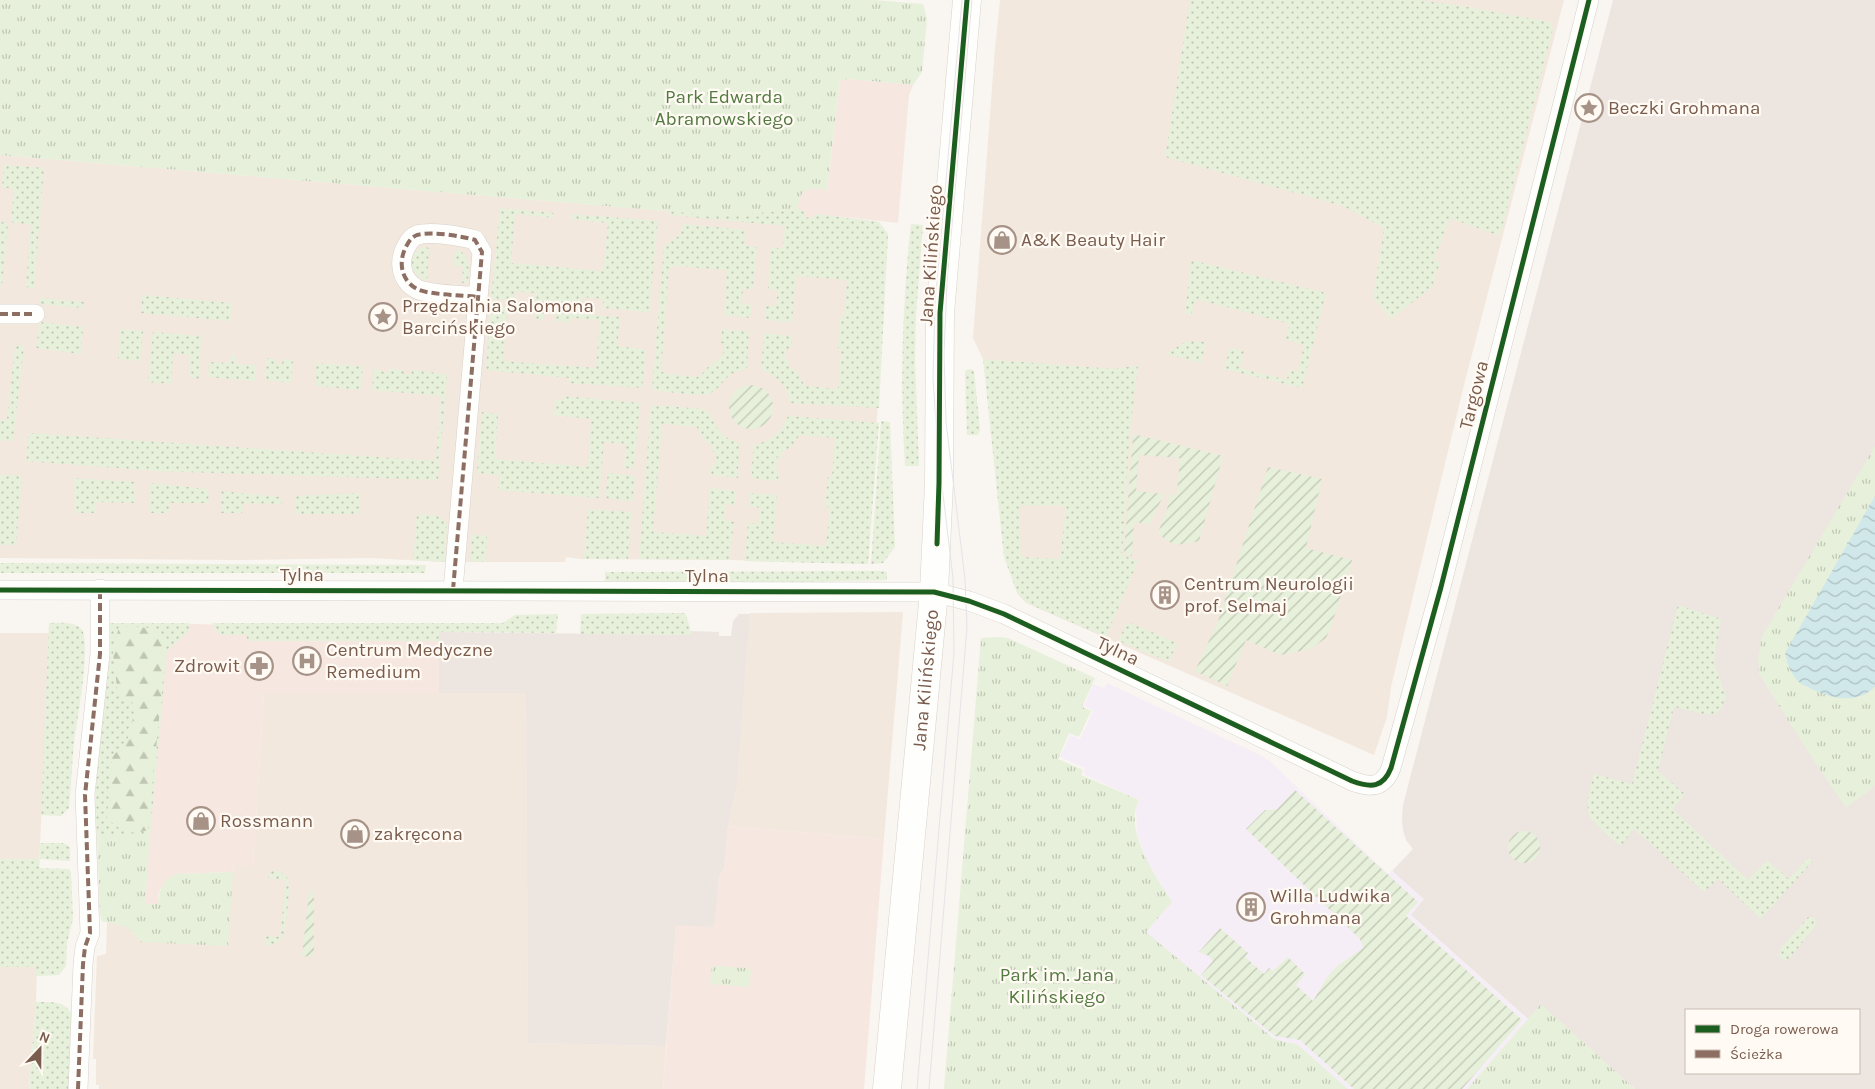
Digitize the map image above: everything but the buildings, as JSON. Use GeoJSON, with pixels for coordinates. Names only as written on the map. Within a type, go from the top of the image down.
{"type":"FeatureCollection","features":[{"type":"Feature","properties":{"kind":"street","name":"Jana Kilińskiego"},"geometry":{"type":"LineString","coordinates":[[887,1089],[934,592],[939,483],[940,312],[967,0]]}},
{"type":"Feature","properties":{"kind":"street","name":"Targowa"},"geometry":{"type":"LineString","coordinates":[[1371,786],[1383,781],[1391,768],[1441,587],[1589,0]]}},
{"type":"Feature","properties":{"kind":"street"},"geometry":{"type":"LineString","coordinates":[[453,590],[482,252],[475,240],[425,234],[414,237],[409,242],[403,252],[401,266],[412,286],[422,291],[478,297]]}},
{"type":"Feature","properties":{"kind":"street"},"geometry":{"type":"LineString","coordinates":[[0,314],[35,314]]}},
{"type":"Feature","properties":{"kind":"street"},"geometry":{"type":"LineString","coordinates":[[78,1089],[84,955],[90,933],[85,795],[100,654],[100,589]]}},
{"type":"Feature","properties":{"kind":"street","name":"Tylna"},"geometry":{"type":"LineString","coordinates":[[0,590],[934,592],[969,601],[1004,614],[1299,756],[1352,780],[1371,786]]}},
{"type":"Feature","properties":{"kind":"shaded area"},"geometry":{"type":"Polygon","coordinates":[[[1000,0],[1564,0],[1464,385],[1391,687],[1387,717],[1374,755],[1026,603],[1017,593],[983,359],[973,338],[1000,0]]]}},
{"type":"Feature","properties":{"kind":"shaded area"},"geometry":{"type":"Polygon","coordinates":[[[1613,0],[1875,0],[1875,1089],[1635,1089],[1541,1005],[1528,1019],[1411,915],[1423,899],[1392,871],[1413,849],[1406,840],[1402,818],[1403,805],[1613,0]]]}},
{"type":"Feature","properties":{"kind":"shaded area"},"geometry":{"type":"Polygon","coordinates":[[[851,79],[913,85],[909,95],[898,223],[816,214],[813,218],[803,217],[798,209],[798,198],[806,189],[812,187],[827,190],[840,80],[851,79]]]}},
{"type":"Feature","properties":{"kind":"shaded area"},"geometry":{"type":"Polygon","coordinates":[[[0,155],[724,216],[798,209],[805,212],[879,222],[888,234],[868,564],[729,560],[581,559],[566,557],[565,562],[445,562],[370,558],[243,560],[0,558],[0,155]]]}},
{"type":"Feature","properties":{"kind":"shaded area"},"geometry":{"type":"Polygon","coordinates":[[[903,612],[884,839],[728,826],[737,786],[750,613],[903,612]]]}},
{"type":"Feature","properties":{"kind":"shaded area"},"geometry":{"type":"Polygon","coordinates":[[[739,614],[750,614],[737,786],[728,826],[724,869],[719,876],[714,927],[676,925],[666,1046],[528,1043],[526,693],[439,693],[439,632],[690,635],[691,631],[719,632],[719,636],[731,636],[733,621],[739,614]]]}},
{"type":"Feature","properties":{"kind":"shaded area"},"geometry":{"type":"Polygon","coordinates":[[[163,623],[439,632],[439,693],[264,693],[253,866],[234,866],[233,872],[177,874],[162,886],[158,895],[158,904],[145,904],[163,623]]]}},
{"type":"Feature","properties":{"kind":"shaded area"},"geometry":{"type":"Polygon","coordinates":[[[0,633],[50,633],[40,843],[36,1002],[29,1089],[0,1089],[0,633]]]}},
{"type":"Feature","properties":{"kind":"shaded area"},"geometry":{"type":"Polygon","coordinates":[[[1107,683],[1258,754],[1271,762],[1388,874],[1392,871],[1424,899],[1411,915],[1528,1019],[1467,1089],[1348,1089],[1297,1044],[1273,1038],[1145,932],[1172,902],[1145,858],[1137,833],[1136,807],[1139,800],[1083,774],[1085,768],[1060,757],[1070,735],[1080,739],[1093,711],[1084,706],[1093,684],[1104,688],[1107,683]]]}},
{"type":"Feature","properties":{"kind":"shaded area"},"geometry":{"type":"Polygon","coordinates":[[[526,692],[528,1043],[666,1046],[663,1089],[99,1089],[99,1085],[96,1085],[96,1059],[93,1059],[97,956],[106,954],[107,922],[102,921],[233,872],[234,866],[253,865],[264,693],[526,692]]]}},
{"type":"Feature","properties":{"kind":"shaded area"},"geometry":{"type":"Polygon","coordinates":[[[728,826],[884,839],[864,1089],[663,1089],[676,924],[717,892],[719,876],[724,869],[728,826]]]}},
{"type":"Feature","properties":{"kind":"green space","name":"Park Edwarda Abramowskiego"},"geometry":{"type":"Polygon","coordinates":[[[0,0],[874,0],[923,4],[927,19],[922,72],[913,85],[851,79],[840,80],[827,190],[806,190],[800,197],[798,209],[724,216],[0,155],[0,0]]]}},
{"type":"Feature","properties":{"kind":"green space"},"geometry":{"type":"Polygon","coordinates":[[[1190,0],[1416,0],[1456,5],[1550,22],[1553,29],[1500,236],[1450,218],[1434,260],[1440,262],[1432,287],[1391,319],[1373,298],[1384,228],[1343,206],[1165,157],[1190,0]]]}},
{"type":"Feature","properties":{"kind":"green space"},"geometry":{"type":"Polygon","coordinates":[[[4,165],[44,168],[34,288],[26,287],[31,225],[11,222],[14,189],[2,187],[4,165]]]}},
{"type":"Feature","properties":{"kind":"green space"},"geometry":{"type":"Polygon","coordinates":[[[500,208],[554,213],[554,218],[515,214],[511,263],[603,271],[608,223],[571,219],[571,214],[658,221],[649,312],[603,308],[603,299],[583,297],[582,306],[534,302],[535,293],[515,291],[514,300],[491,299],[500,208]]]}},
{"type":"Feature","properties":{"kind":"green space"},"geometry":{"type":"Polygon","coordinates":[[[798,209],[805,212],[804,217],[813,218],[816,214],[879,222],[888,234],[879,408],[790,403],[787,391],[781,382],[772,374],[761,369],[764,333],[792,336],[791,349],[786,349],[786,360],[789,360],[788,366],[796,371],[805,386],[838,389],[841,351],[838,350],[840,318],[844,318],[847,280],[796,276],[792,322],[765,320],[766,306],[776,306],[778,290],[768,289],[771,248],[783,248],[785,226],[670,215],[669,211],[727,216],[798,209]]]}},
{"type":"Feature","properties":{"kind":"green space"},"geometry":{"type":"Polygon","coordinates":[[[0,222],[8,223],[2,284],[0,287],[0,222]]]}},
{"type":"Feature","properties":{"kind":"green space"},"geometry":{"type":"Polygon","coordinates":[[[683,224],[746,230],[744,245],[757,247],[753,289],[743,289],[741,304],[752,305],[750,318],[724,315],[727,270],[676,266],[669,268],[661,371],[666,374],[699,377],[708,367],[720,359],[721,354],[723,354],[724,344],[721,343],[722,329],[749,332],[747,369],[733,373],[717,389],[704,395],[652,390],[664,246],[680,235],[683,224]]]}},
{"type":"Feature","properties":{"kind":"green space"},"geometry":{"type":"Polygon","coordinates":[[[911,224],[923,225],[916,314],[915,361],[919,466],[905,466],[903,435],[903,345],[911,224]]]}},
{"type":"Feature","properties":{"kind":"green space"},"geometry":{"type":"Polygon","coordinates":[[[425,247],[429,248],[427,281],[416,274],[412,266],[413,258],[417,251],[425,247]]]}},
{"type":"Feature","properties":{"kind":"green space"},"geometry":{"type":"Polygon","coordinates":[[[455,250],[464,254],[467,258],[469,268],[468,283],[462,283],[463,266],[454,266],[455,250]]]}},
{"type":"Feature","properties":{"kind":"green space"},"geometry":{"type":"Polygon","coordinates":[[[1191,260],[1326,293],[1302,388],[1224,369],[1230,348],[1244,351],[1240,368],[1287,380],[1289,370],[1298,372],[1304,345],[1285,339],[1289,326],[1286,323],[1196,299],[1191,315],[1185,314],[1191,260]]]}},
{"type":"Feature","properties":{"kind":"green space"},"geometry":{"type":"Polygon","coordinates":[[[142,295],[232,303],[230,321],[141,313],[142,295]]]}},
{"type":"Feature","properties":{"kind":"green space"},"geometry":{"type":"Polygon","coordinates":[[[39,298],[84,302],[84,308],[39,304],[39,298]]]}},
{"type":"Feature","properties":{"kind":"green space"},"geometry":{"type":"Polygon","coordinates":[[[491,306],[544,310],[544,320],[535,319],[535,314],[507,312],[503,361],[596,368],[600,320],[572,318],[571,322],[556,321],[556,312],[620,317],[617,346],[646,350],[642,388],[569,383],[569,378],[486,370],[491,306]]]}},
{"type":"Feature","properties":{"kind":"green space"},"geometry":{"type":"Polygon","coordinates":[[[40,322],[83,327],[81,354],[36,348],[40,322]]]}},
{"type":"Feature","properties":{"kind":"green space"},"geometry":{"type":"Polygon","coordinates":[[[120,329],[143,331],[140,361],[118,359],[120,329]]]}},
{"type":"Feature","properties":{"kind":"green space"},"geometry":{"type":"Polygon","coordinates":[[[153,332],[201,336],[199,379],[189,377],[189,355],[173,353],[171,384],[148,382],[153,332]]]}},
{"type":"Feature","properties":{"kind":"green space"},"geometry":{"type":"Polygon","coordinates":[[[1185,342],[1206,342],[1201,363],[1166,354],[1185,342]]]}},
{"type":"Feature","properties":{"kind":"green space"},"geometry":{"type":"Polygon","coordinates":[[[15,345],[24,346],[13,441],[0,440],[0,420],[7,420],[15,345]]]}},
{"type":"Feature","properties":{"kind":"green space"},"geometry":{"type":"Polygon","coordinates":[[[231,355],[236,355],[236,364],[256,365],[255,381],[208,377],[209,362],[230,363],[231,355]]]}},
{"type":"Feature","properties":{"kind":"green space"},"geometry":{"type":"Polygon","coordinates":[[[267,358],[275,359],[275,363],[282,364],[283,359],[293,360],[291,383],[265,380],[267,358]]]}},
{"type":"Feature","properties":{"kind":"green space"},"geometry":{"type":"Polygon","coordinates":[[[983,359],[1115,369],[1138,365],[1130,431],[1122,555],[1138,561],[1106,637],[1029,604],[1017,593],[1004,557],[983,359]],[[1019,505],[1021,557],[1060,559],[1066,506],[1019,505]]]}},
{"type":"Feature","properties":{"kind":"green space"},"geometry":{"type":"Polygon","coordinates":[[[316,363],[363,366],[360,390],[316,386],[316,363]]]}},
{"type":"Feature","properties":{"kind":"green space"},"geometry":{"type":"Polygon","coordinates":[[[374,369],[388,373],[389,369],[404,370],[404,374],[411,374],[412,370],[447,375],[438,480],[156,471],[26,461],[29,433],[436,461],[441,396],[372,390],[374,369]]]}},
{"type":"Feature","properties":{"kind":"green space"},"geometry":{"type":"Polygon","coordinates":[[[971,369],[974,371],[980,430],[978,435],[967,435],[965,374],[966,370],[971,369]]]}},
{"type":"Feature","properties":{"kind":"green space"},"geometry":{"type":"Polygon","coordinates":[[[747,385],[755,385],[767,391],[773,407],[767,423],[755,429],[747,429],[735,423],[729,411],[729,403],[735,391],[747,385]]]}},
{"type":"Feature","properties":{"kind":"green space"},"geometry":{"type":"Polygon","coordinates":[[[564,396],[640,403],[634,469],[624,468],[626,444],[604,442],[599,498],[498,490],[500,475],[477,473],[482,412],[498,414],[495,459],[588,467],[591,419],[554,415],[555,400],[563,401],[564,396]]]}},
{"type":"Feature","properties":{"kind":"green space"},"geometry":{"type":"Polygon","coordinates":[[[651,405],[703,409],[710,414],[722,434],[739,443],[738,478],[710,475],[711,465],[715,465],[716,452],[712,452],[713,447],[703,438],[697,427],[662,424],[653,532],[706,536],[710,488],[736,491],[735,505],[726,504],[724,520],[734,522],[729,560],[639,559],[651,405]]]}},
{"type":"Feature","properties":{"kind":"green space"},"geometry":{"type":"Polygon","coordinates":[[[788,416],[879,423],[868,564],[745,561],[748,523],[758,524],[760,508],[750,506],[750,493],[777,495],[773,542],[826,546],[830,507],[825,507],[828,477],[832,477],[835,438],[800,435],[790,448],[781,452],[781,458],[777,457],[776,470],[779,471],[778,481],[752,478],[752,473],[749,469],[752,466],[754,445],[766,441],[775,435],[788,416]]]}},
{"type":"Feature","properties":{"kind":"green space"},"geometry":{"type":"Polygon","coordinates":[[[881,421],[890,422],[895,547],[883,563],[871,564],[881,421]]]}},
{"type":"Feature","properties":{"kind":"green space"},"geometry":{"type":"Polygon","coordinates":[[[1133,434],[1223,456],[1199,541],[1177,544],[1168,541],[1158,533],[1167,509],[1170,494],[1177,495],[1180,458],[1139,455],[1136,491],[1164,494],[1150,524],[1134,522],[1132,556],[1124,554],[1133,434]]]}},
{"type":"Feature","properties":{"kind":"green space"},"geometry":{"type":"Polygon","coordinates":[[[1875,446],[1875,786],[1846,808],[1759,674],[1758,659],[1762,636],[1875,446]]]}},
{"type":"Feature","properties":{"kind":"green space"},"geometry":{"type":"Polygon","coordinates":[[[1268,467],[1322,479],[1306,548],[1352,560],[1326,638],[1310,649],[1281,655],[1246,640],[1227,686],[1195,671],[1218,621],[1268,467]]]}},
{"type":"Feature","properties":{"kind":"green space"},"geometry":{"type":"Polygon","coordinates":[[[608,473],[635,476],[633,501],[605,498],[608,473]]]}},
{"type":"Feature","properties":{"kind":"green space"},"geometry":{"type":"Polygon","coordinates":[[[0,475],[22,476],[16,545],[0,545],[0,475]]]}},
{"type":"Feature","properties":{"kind":"green space"},"geometry":{"type":"Polygon","coordinates":[[[74,478],[134,482],[135,503],[96,502],[96,513],[75,513],[74,478]]]}},
{"type":"Feature","properties":{"kind":"green space"},"geometry":{"type":"Polygon","coordinates":[[[149,483],[208,489],[209,503],[170,503],[169,513],[150,513],[149,483]]]}},
{"type":"Feature","properties":{"kind":"green space"},"geometry":{"type":"Polygon","coordinates":[[[221,491],[281,497],[282,504],[243,503],[242,513],[221,513],[221,491]]]}},
{"type":"Feature","properties":{"kind":"green space"},"geometry":{"type":"Polygon","coordinates":[[[360,493],[359,514],[295,514],[295,496],[360,493]]]}},
{"type":"Feature","properties":{"kind":"green space"},"geometry":{"type":"Polygon","coordinates":[[[588,509],[631,512],[628,559],[584,559],[588,509]]]}},
{"type":"Feature","properties":{"kind":"green space"},"geometry":{"type":"Polygon","coordinates":[[[417,514],[442,518],[447,524],[445,562],[413,560],[417,514]]]}},
{"type":"Feature","properties":{"kind":"green space"},"geometry":{"type":"Polygon","coordinates":[[[472,534],[487,536],[486,562],[470,561],[472,534]]]}},
{"type":"Feature","properties":{"kind":"green space"},"geometry":{"type":"Polygon","coordinates":[[[0,563],[426,565],[425,573],[0,573],[0,563]]]}},
{"type":"Feature","properties":{"kind":"green space"},"geometry":{"type":"Polygon","coordinates":[[[605,572],[887,572],[887,580],[802,582],[605,581],[605,572]]]}},
{"type":"Feature","properties":{"kind":"green space"},"geometry":{"type":"Polygon","coordinates":[[[1678,605],[1721,619],[1714,663],[1726,696],[1722,708],[1715,714],[1703,714],[1674,707],[1658,771],[1685,794],[1673,809],[1748,880],[1767,860],[1789,879],[1808,858],[1813,861],[1761,919],[1718,879],[1704,892],[1634,829],[1621,846],[1594,822],[1588,809],[1588,800],[1594,774],[1632,784],[1678,605]]]}},
{"type":"Feature","properties":{"kind":"green space"},"geometry":{"type":"Polygon","coordinates":[[[685,613],[691,635],[580,634],[581,614],[685,613]]]}},
{"type":"Feature","properties":{"kind":"green space"},"geometry":{"type":"Polygon","coordinates":[[[558,614],[556,633],[439,632],[439,641],[247,641],[247,635],[221,635],[214,629],[213,623],[503,623],[515,615],[558,614]]]}},
{"type":"Feature","properties":{"kind":"green space"},"geometry":{"type":"Polygon","coordinates":[[[49,623],[67,623],[79,627],[84,638],[85,651],[74,742],[69,808],[61,816],[41,815],[49,623]]]}},
{"type":"Feature","properties":{"kind":"green space"},"geometry":{"type":"Polygon","coordinates":[[[109,623],[189,623],[189,631],[167,651],[150,836],[97,836],[95,783],[109,623]]]}},
{"type":"Feature","properties":{"kind":"green space"},"geometry":{"type":"Polygon","coordinates":[[[1131,623],[1177,643],[1169,662],[1119,641],[1125,625],[1131,623]]]}},
{"type":"Feature","properties":{"kind":"green space"},"geometry":{"type":"Polygon","coordinates":[[[119,626],[152,628],[167,638],[148,830],[141,832],[126,831],[107,819],[112,757],[127,741],[134,714],[132,701],[118,696],[113,653],[119,626]]]}},
{"type":"Feature","properties":{"kind":"green space","name":"Park im. Jana Kilińskiego"},"geometry":{"type":"Polygon","coordinates":[[[981,638],[1008,638],[1095,678],[1082,707],[1091,711],[1079,737],[1069,733],[1058,759],[1083,770],[1081,775],[1139,800],[1135,812],[1138,839],[1150,866],[1172,902],[1146,932],[1273,1038],[1297,1044],[1348,1089],[944,1089],[981,638]]]}},
{"type":"Feature","properties":{"kind":"green space"},"geometry":{"type":"Polygon","coordinates":[[[1295,790],[1418,902],[1406,916],[1522,1020],[1462,1089],[1354,1089],[1300,1040],[1275,1036],[1201,975],[1213,961],[1209,956],[1199,952],[1220,928],[1248,953],[1245,957],[1264,974],[1269,968],[1273,971],[1288,957],[1305,974],[1296,985],[1313,1001],[1328,976],[1337,966],[1363,948],[1360,939],[1246,829],[1265,810],[1276,810],[1295,790]]]}},
{"type":"Feature","properties":{"kind":"green space"},"geometry":{"type":"Polygon","coordinates":[[[1524,831],[1530,832],[1535,836],[1539,841],[1539,853],[1535,858],[1530,862],[1524,863],[1518,862],[1513,858],[1509,853],[1508,847],[1509,841],[1513,836],[1518,832],[1524,831]]]}},
{"type":"Feature","properties":{"kind":"green space"},"geometry":{"type":"Polygon","coordinates":[[[97,836],[150,836],[145,904],[158,904],[159,894],[165,882],[177,874],[233,872],[228,946],[141,942],[127,927],[102,921],[100,915],[97,836]]]}},
{"type":"Feature","properties":{"kind":"green space"},"geometry":{"type":"Polygon","coordinates":[[[40,843],[63,843],[70,847],[70,861],[40,859],[40,843]]]}},
{"type":"Feature","properties":{"kind":"green space"},"geometry":{"type":"Polygon","coordinates":[[[0,859],[39,859],[39,868],[69,869],[71,872],[73,919],[67,943],[66,966],[59,975],[36,976],[36,967],[0,967],[0,859]]]}},
{"type":"Feature","properties":{"kind":"green space"},"geometry":{"type":"Polygon","coordinates":[[[271,871],[279,872],[286,876],[289,887],[284,935],[280,941],[271,946],[265,944],[265,936],[280,937],[286,880],[268,878],[271,871]]]}},
{"type":"Feature","properties":{"kind":"green space"},"geometry":{"type":"Polygon","coordinates":[[[314,888],[314,957],[302,956],[309,893],[314,888]]]}},
{"type":"Feature","properties":{"kind":"green space"},"geometry":{"type":"Polygon","coordinates":[[[1808,917],[1816,920],[1817,924],[1790,958],[1786,960],[1781,959],[1779,956],[1780,949],[1808,917]]]}},
{"type":"Feature","properties":{"kind":"green space"},"geometry":{"type":"Polygon","coordinates":[[[712,966],[747,968],[751,971],[749,987],[710,984],[712,966]]]}},
{"type":"Feature","properties":{"kind":"green space"},"geometry":{"type":"Polygon","coordinates":[[[36,1002],[53,1002],[63,1005],[67,1007],[73,1017],[71,1089],[29,1089],[36,1002]]]}},
{"type":"Feature","properties":{"kind":"green space"},"geometry":{"type":"Polygon","coordinates":[[[1541,1004],[1635,1089],[1467,1089],[1541,1004]]]}},
{"type":"Feature","properties":{"kind":"water"},"geometry":{"type":"Polygon","coordinates":[[[1875,496],[1875,687],[1861,696],[1853,698],[1829,696],[1799,682],[1791,671],[1785,653],[1875,496]]]}},
{"type":"Feature","properties":{"kind":"tram line"},"geometry":{"type":"LineString","coordinates":[[917,1089],[954,652],[953,578],[938,452],[933,379],[935,304],[962,0]]}},
{"type":"Feature","properties":{"kind":"tram line"},"geometry":{"type":"LineString","coordinates":[[929,1089],[967,627],[965,579],[946,422],[944,354],[947,282],[972,0]]}},
{"type":"Feature","properties":{"kind":"marked path"},"geometry":{"type":"LineString","coordinates":[[453,590],[482,252],[475,240],[438,234],[423,234],[412,238],[402,257],[402,269],[411,285],[422,291],[478,297]]}},
{"type":"Feature","properties":{"kind":"marked path"},"geometry":{"type":"LineString","coordinates":[[0,314],[35,314]]}},
{"type":"Feature","properties":{"kind":"marked path"},"geometry":{"type":"LineString","coordinates":[[78,1089],[83,964],[85,947],[90,933],[85,795],[100,654],[100,589]]}},
{"type":"Feature","properties":{"kind":"cycle path"},"geometry":{"type":"LineString","coordinates":[[937,544],[940,313],[967,0]]}},
{"type":"Feature","properties":{"kind":"cycle path"},"geometry":{"type":"LineString","coordinates":[[0,590],[934,592],[969,601],[1004,614],[1352,781],[1365,785],[1376,785],[1388,775],[1391,768],[1441,587],[1589,0]]}},
{"type":"Feature","properties":{"kind":"place","name":"Beczki Grohmana"},"geometry":{"type":"Point","coordinates":[1589,108]}},
{"type":"Feature","properties":{"kind":"place","name":"A&K Beauty Hair"},"geometry":{"type":"Point","coordinates":[1002,240]}},
{"type":"Feature","properties":{"kind":"place","name":"Przędzalnia Salomona Barcińskiego"},"geometry":{"type":"Point","coordinates":[383,317]}},
{"type":"Feature","properties":{"kind":"place","name":"Centrum Neurologii prof. Selmaj"},"geometry":{"type":"Point","coordinates":[1165,595]}},
{"type":"Feature","properties":{"kind":"place","name":"Centrum Medyczne Remedium"},"geometry":{"type":"Point","coordinates":[307,661]}},
{"type":"Feature","properties":{"kind":"place","name":"Zdrowit"},"geometry":{"type":"Point","coordinates":[259,666]}},
{"type":"Feature","properties":{"kind":"place","name":"Rossmann"},"geometry":{"type":"Point","coordinates":[201,821]}},
{"type":"Feature","properties":{"kind":"place","name":"zakręcona"},"geometry":{"type":"Point","coordinates":[355,834]}},
{"type":"Feature","properties":{"kind":"place","name":"Willa Ludwika Grohmana"},"geometry":{"type":"Point","coordinates":[1251,907]}}]}
